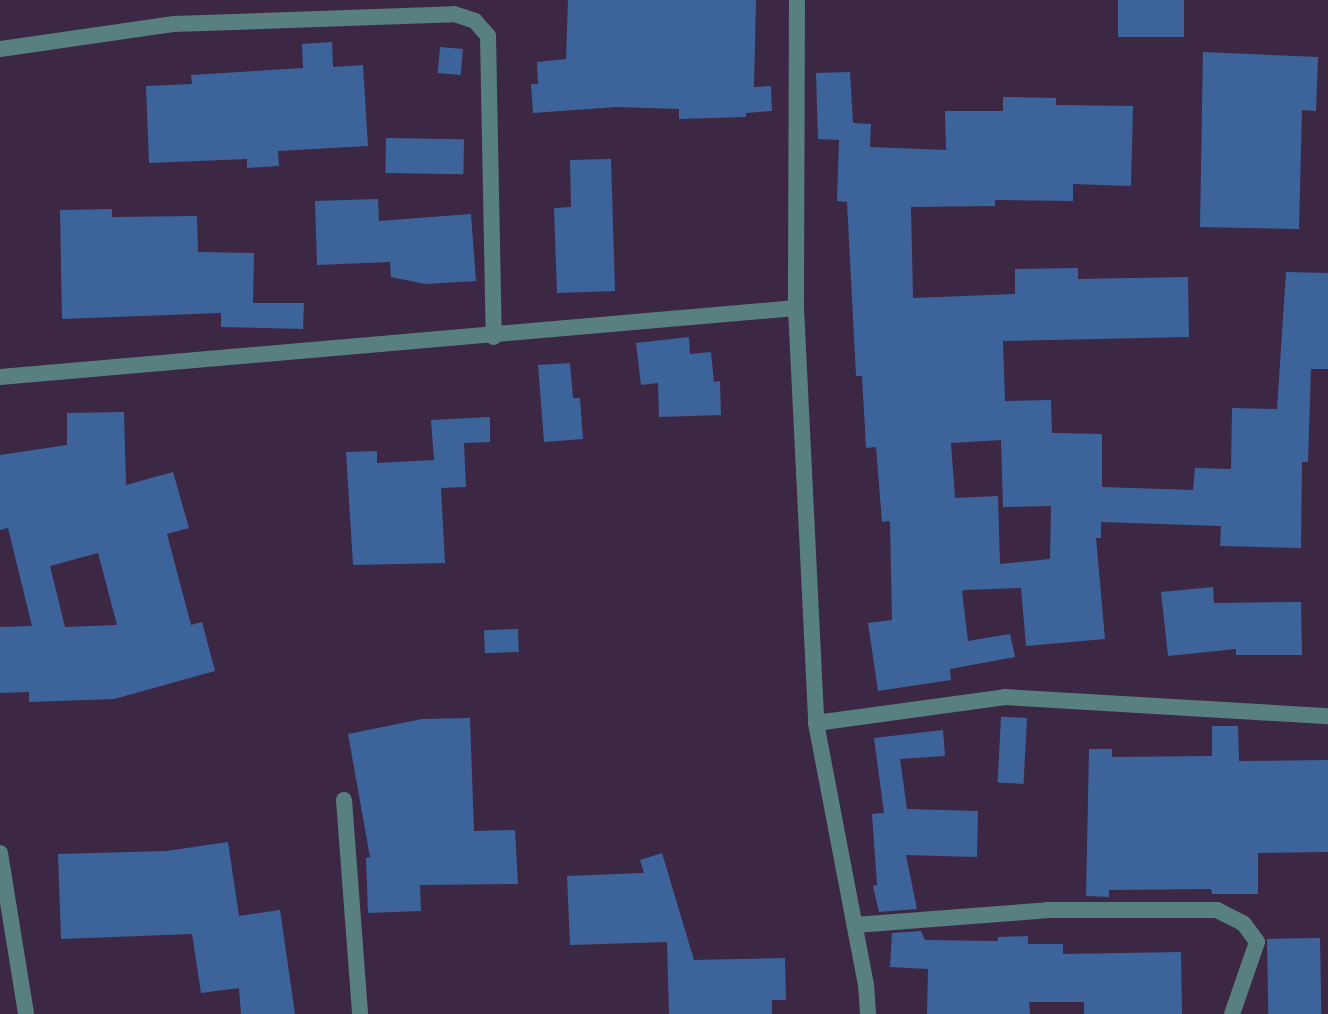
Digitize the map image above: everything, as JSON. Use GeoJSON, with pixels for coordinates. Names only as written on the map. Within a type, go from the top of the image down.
{"type":"FeatureCollection","features":[{"type":"Feature","properties":{"kind":"street"},"geometry":{"type":"LineString","coordinates":[[797,0],[796,308],[816,723],[866,984],[868,1014]]}},
{"type":"Feature","properties":{"kind":"street"},"geometry":{"type":"LineString","coordinates":[[0,49],[174,24],[454,14],[475,21],[488,36],[494,337]]}},
{"type":"Feature","properties":{"kind":"street"},"geometry":{"type":"LineString","coordinates":[[0,377],[494,337],[796,308]]}},
{"type":"Feature","properties":{"kind":"street"},"geometry":{"type":"LineString","coordinates":[[816,723],[1005,697],[1328,716]]}},
{"type":"Feature","properties":{"kind":"street"},"geometry":{"type":"LineString","coordinates":[[344,800],[360,1014]]}},
{"type":"Feature","properties":{"kind":"street"},"geometry":{"type":"LineString","coordinates":[[0,853],[26,1014]]}},
{"type":"Feature","properties":{"kind":"street"},"geometry":{"type":"LineString","coordinates":[[855,925],[1048,910],[1217,910],[1244,924],[1257,942],[1232,1014]]}},
{"type":"Feature","properties":{"kind":"building"},"geometry":{"type":"Polygon","coordinates":[[[568,0],[756,0],[754,87],[771,86],[772,111],[746,113],[746,117],[679,119],[679,109],[616,107],[533,113],[531,84],[538,84],[537,62],[566,59],[568,0]]]}},
{"type":"Feature","properties":{"kind":"building"},"geometry":{"type":"Polygon","coordinates":[[[1118,0],[1184,0],[1184,37],[1118,37],[1118,0]]]}},
{"type":"Feature","properties":{"kind":"building"},"geometry":{"type":"Polygon","coordinates":[[[332,42],[333,67],[363,65],[368,146],[278,151],[279,166],[247,168],[247,159],[149,163],[146,86],[192,84],[191,75],[303,68],[302,44],[332,42]]]}},
{"type":"Feature","properties":{"kind":"building"},"geometry":{"type":"Polygon","coordinates":[[[440,47],[463,49],[461,75],[438,73],[440,47]]]}},
{"type":"Feature","properties":{"kind":"building"},"geometry":{"type":"Polygon","coordinates":[[[1203,52],[1318,57],[1316,111],[1302,110],[1299,229],[1200,227],[1203,52]]]}},
{"type":"Feature","properties":{"kind":"building"},"geometry":{"type":"Polygon","coordinates":[[[850,72],[853,123],[871,124],[870,147],[946,150],[945,111],[1003,111],[1003,97],[1056,98],[1056,105],[1133,106],[1131,186],[1073,184],[1073,201],[995,200],[995,206],[911,207],[913,298],[1015,294],[1015,269],[1078,268],[1078,279],[1188,277],[1189,337],[1003,341],[1005,401],[1051,400],[1052,433],[1102,434],[1102,487],[1193,490],[1195,468],[1231,469],[1232,408],[1277,409],[1286,272],[1328,273],[1328,369],[1311,369],[1308,462],[1302,462],[1301,548],[1220,546],[1221,526],[1101,522],[1101,538],[1096,538],[1105,639],[1026,646],[1021,588],[965,590],[962,591],[968,641],[1010,634],[1015,657],[950,669],[951,680],[878,691],[868,623],[892,620],[890,521],[882,522],[876,447],[866,448],[862,376],[856,376],[847,202],[837,201],[839,140],[818,139],[816,73],[850,72]],[[1001,440],[951,443],[955,498],[998,496],[1000,564],[1050,559],[1051,506],[1003,507],[1001,440]]]}},
{"type":"Feature","properties":{"kind":"building"},"geometry":{"type":"Polygon","coordinates":[[[386,138],[464,139],[463,174],[385,173],[386,138]]]}},
{"type":"Feature","properties":{"kind":"building"},"geometry":{"type":"Polygon","coordinates":[[[611,159],[615,291],[557,293],[554,208],[571,207],[570,160],[611,159]]]}},
{"type":"Feature","properties":{"kind":"building"},"geometry":{"type":"Polygon","coordinates":[[[378,199],[379,221],[471,214],[476,281],[425,284],[391,277],[390,262],[317,265],[315,201],[378,199]]]}},
{"type":"Feature","properties":{"kind":"building"},"geometry":{"type":"Polygon","coordinates":[[[112,209],[112,217],[197,216],[198,252],[254,253],[253,303],[304,303],[303,329],[221,327],[221,313],[62,319],[60,210],[112,209]]]}},
{"type":"Feature","properties":{"kind":"building"},"geometry":{"type":"Polygon","coordinates":[[[689,337],[690,354],[711,352],[714,382],[720,381],[721,415],[659,417],[658,383],[641,385],[636,343],[689,337]]]}},
{"type":"Feature","properties":{"kind":"building"},"geometry":{"type":"Polygon","coordinates":[[[570,363],[573,398],[580,398],[583,439],[544,442],[538,365],[570,363]]]}},
{"type":"Feature","properties":{"kind":"building"},"geometry":{"type":"Polygon","coordinates":[[[124,412],[126,485],[173,472],[189,528],[167,534],[191,625],[202,622],[215,671],[114,699],[29,702],[29,692],[0,693],[0,627],[32,626],[8,528],[0,530],[0,455],[67,445],[67,413],[124,412]],[[98,553],[50,566],[65,627],[117,625],[98,553]]]}},
{"type":"Feature","properties":{"kind":"building"},"geometry":{"type":"Polygon","coordinates":[[[490,417],[490,442],[464,443],[466,487],[441,488],[445,563],[353,565],[346,452],[377,451],[377,463],[434,460],[431,420],[490,417]]]}},
{"type":"Feature","properties":{"kind":"building"},"geometry":{"type":"Polygon","coordinates":[[[1213,587],[1214,603],[1301,602],[1302,655],[1236,655],[1236,649],[1168,656],[1161,592],[1213,587]]]}},
{"type":"Feature","properties":{"kind":"building"},"geometry":{"type":"Polygon","coordinates":[[[518,629],[519,652],[485,653],[484,630],[518,629]]]}},
{"type":"Feature","properties":{"kind":"building"},"geometry":{"type":"Polygon","coordinates":[[[1001,717],[1027,718],[1024,784],[998,783],[1001,717]]]}},
{"type":"Feature","properties":{"kind":"building"},"geometry":{"type":"Polygon","coordinates":[[[470,718],[474,831],[515,830],[518,884],[420,885],[421,911],[368,913],[366,858],[370,857],[348,734],[422,719],[470,718]]]}},
{"type":"Feature","properties":{"kind":"building"},"geometry":{"type":"Polygon","coordinates":[[[1212,726],[1238,726],[1239,761],[1328,760],[1328,852],[1258,853],[1258,894],[1212,894],[1211,889],[1109,890],[1109,897],[1086,896],[1089,749],[1112,749],[1112,757],[1212,756],[1212,726]]]}},
{"type":"Feature","properties":{"kind":"building"},"geometry":{"type":"Polygon","coordinates":[[[943,730],[945,756],[900,759],[907,809],[978,811],[977,857],[906,855],[917,909],[879,912],[873,886],[877,885],[872,814],[884,813],[874,738],[943,730]]]}},
{"type":"Feature","properties":{"kind":"building"},"geometry":{"type":"Polygon","coordinates":[[[228,842],[239,916],[280,910],[295,1014],[241,1014],[239,988],[201,993],[192,934],[61,939],[58,854],[166,851],[228,842]]]}},
{"type":"Feature","properties":{"kind":"building"},"geometry":{"type":"Polygon","coordinates":[[[662,853],[694,960],[785,958],[786,1000],[772,1000],[772,1014],[669,1014],[667,942],[570,945],[567,876],[644,873],[640,860],[662,853]]]}},
{"type":"Feature","properties":{"kind":"building"},"geometry":{"type":"Polygon","coordinates":[[[921,931],[925,940],[998,941],[998,937],[1028,936],[1028,944],[1063,944],[1063,954],[1181,952],[1182,1014],[1084,1014],[1084,1002],[1029,1002],[1030,1014],[927,1014],[928,969],[890,967],[892,933],[921,931]]]}},
{"type":"Feature","properties":{"kind":"building"},"geometry":{"type":"Polygon","coordinates":[[[1320,938],[1321,1014],[1268,1014],[1267,939],[1320,938]]]}}]}
